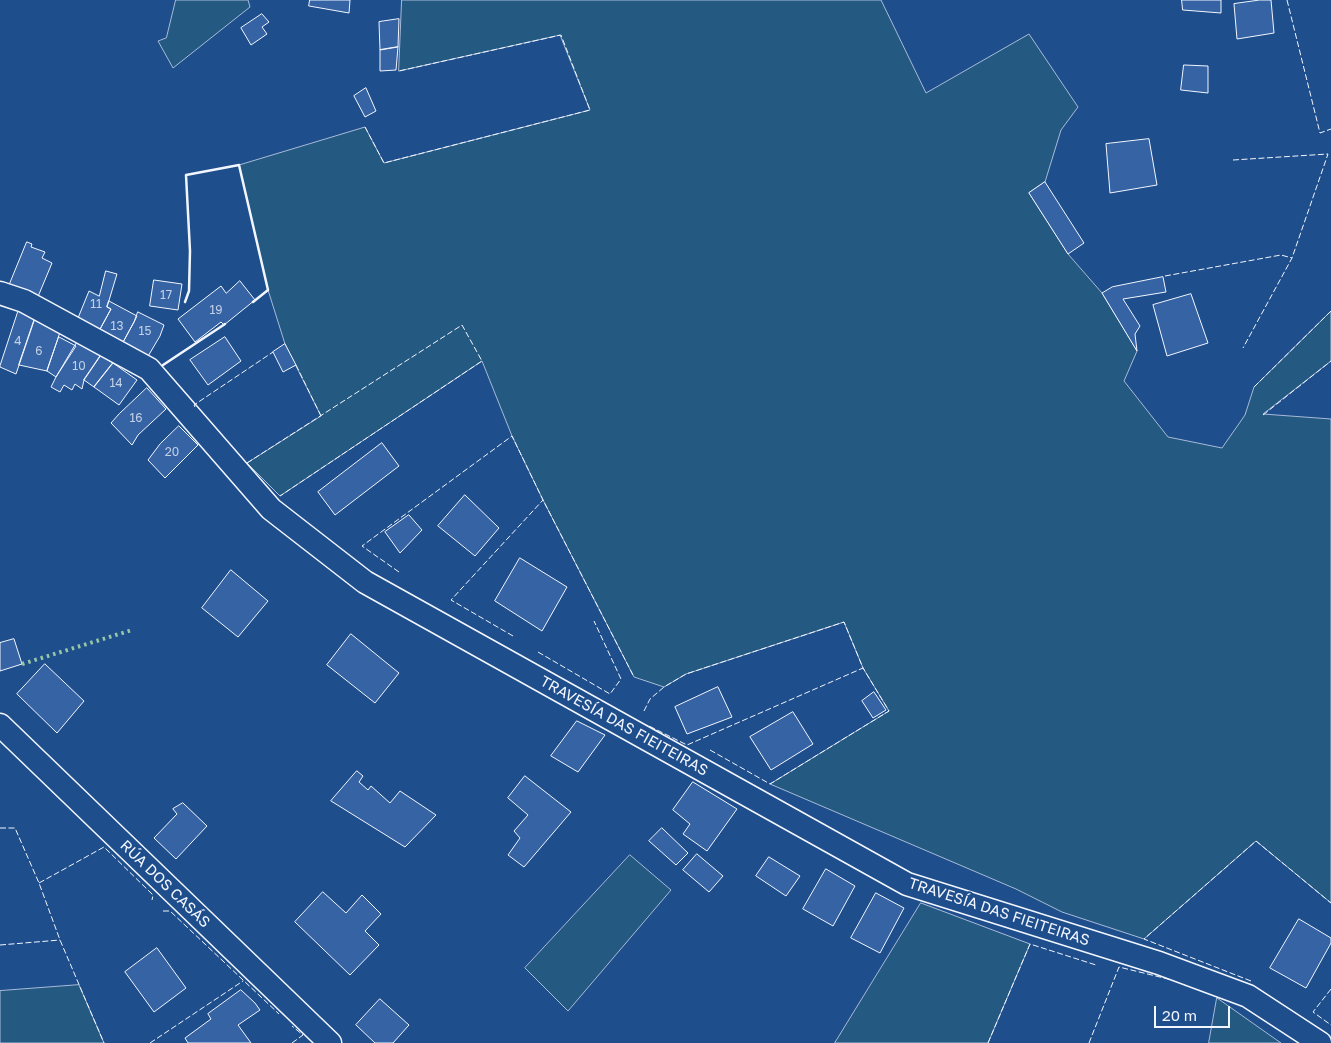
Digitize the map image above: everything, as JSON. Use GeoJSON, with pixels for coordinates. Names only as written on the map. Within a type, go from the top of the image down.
{"type":"FeatureCollection","features":[{"type":"Feature","properties":{"kind":"street","name":"TRAVESÍA DAS FIEITEIRAS"},"geometry":{"type":"LineString","coordinates":[[0,293],[24,301],[148,369],[271,509],[365,582],[907,884],[1159,962],[1248,996],[1320,1043]]}},
{"type":"Feature","properties":{"kind":"street","name":"RÚA DOS CASÁS"},"geometry":{"type":"LineString","coordinates":[[0,724],[330,1043]]}},
{"type":"Feature","properties":{"kind":"shaded area"},"geometry":{"type":"Polygon","coordinates":[[[176,0],[248,0],[250,7],[173,68],[158,41],[166,38],[176,0]]]}},
{"type":"Feature","properties":{"kind":"shaded area"},"geometry":{"type":"Polygon","coordinates":[[[402,0],[881,0],[926,93],[1029,34],[1078,107],[1061,130],[1045,182],[1029,193],[1068,254],[1102,293],[1137,351],[1124,381],[1168,437],[1222,448],[1245,415],[1254,387],[1331,311],[1331,361],[1263,414],[1331,419],[1331,903],[1256,841],[1144,939],[1062,912],[1016,889],[770,784],[889,711],[863,668],[844,622],[686,674],[664,687],[634,677],[512,436],[482,361],[280,496],[247,463],[321,416],[285,344],[268,290],[239,165],[365,127],[384,163],[590,110],[560,35],[399,71],[402,0]]]}},
{"type":"Feature","properties":{"kind":"shaded area"},"geometry":{"type":"Polygon","coordinates":[[[630,855],[671,890],[568,1011],[525,968],[630,855]]]}},
{"type":"Feature","properties":{"kind":"shaded area"},"geometry":{"type":"Polygon","coordinates":[[[921,903],[1030,944],[988,1043],[835,1043],[921,903]]]}},
{"type":"Feature","properties":{"kind":"shaded area"},"geometry":{"type":"Polygon","coordinates":[[[79,985],[104,1043],[0,1043],[0,991],[79,985]]]}},
{"type":"Feature","properties":{"kind":"shaded area"},"geometry":{"type":"Polygon","coordinates":[[[1217,998],[1281,1043],[1209,1043],[1217,998]]]}},
{"type":"Feature","properties":{"kind":"building"},"geometry":{"type":"Polygon","coordinates":[[[310,0],[350,0],[349,13],[309,6],[310,0]]]}},
{"type":"Feature","properties":{"kind":"building"},"geometry":{"type":"Polygon","coordinates":[[[1182,0],[1221,0],[1221,13],[1183,10],[1182,0]]]}},
{"type":"Feature","properties":{"kind":"building"},"geometry":{"type":"Polygon","coordinates":[[[1271,0],[1274,33],[1237,39],[1234,4],[1271,0]]]}},
{"type":"Feature","properties":{"kind":"building"},"geometry":{"type":"Polygon","coordinates":[[[262,14],[269,22],[262,27],[267,34],[251,45],[241,28],[262,14]]]}},
{"type":"Feature","properties":{"kind":"building"},"geometry":{"type":"Polygon","coordinates":[[[399,19],[398,47],[380,50],[379,22],[399,19]]]}},
{"type":"Feature","properties":{"kind":"building"},"geometry":{"type":"Polygon","coordinates":[[[398,47],[396,70],[380,71],[380,50],[398,47]]]}},
{"type":"Feature","properties":{"kind":"building"},"geometry":{"type":"Polygon","coordinates":[[[1184,65],[1208,66],[1208,93],[1181,90],[1184,65]]]}},
{"type":"Feature","properties":{"kind":"building"},"geometry":{"type":"Polygon","coordinates":[[[366,88],[376,111],[365,117],[354,96],[366,88]]]}},
{"type":"Feature","properties":{"kind":"building"},"geometry":{"type":"Polygon","coordinates":[[[1149,139],[1157,185],[1110,193],[1106,144],[1149,139]]]}},
{"type":"Feature","properties":{"kind":"building"},"geometry":{"type":"Polygon","coordinates":[[[1045,182],[1084,243],[1068,254],[1029,193],[1045,182]]]}},
{"type":"Feature","properties":{"kind":"building"},"geometry":{"type":"Polygon","coordinates":[[[27,242],[32,244],[31,247],[45,252],[42,258],[52,263],[37,299],[9,286],[27,242]]]}},
{"type":"Feature","properties":{"kind":"building"},"geometry":{"type":"Polygon","coordinates":[[[106,271],[117,274],[107,307],[111,309],[99,331],[78,318],[89,291],[99,296],[106,271]]]}},
{"type":"Feature","properties":{"kind":"building"},"geometry":{"type":"Polygon","coordinates":[[[1163,277],[1166,292],[1123,299],[1140,326],[1135,334],[1137,351],[1102,293],[1112,287],[1163,277]]]}},
{"type":"Feature","properties":{"kind":"building"},"geometry":{"type":"Polygon","coordinates":[[[154,280],[182,284],[178,310],[150,306],[154,280]]]}},
{"type":"Feature","properties":{"kind":"building"},"geometry":{"type":"Polygon","coordinates":[[[240,281],[255,300],[224,325],[221,322],[195,342],[178,319],[221,286],[226,293],[240,281]]]}},
{"type":"Feature","properties":{"kind":"building"},"geometry":{"type":"Polygon","coordinates":[[[1191,294],[1208,343],[1167,356],[1153,305],[1191,294]]]}},
{"type":"Feature","properties":{"kind":"building"},"geometry":{"type":"Polygon","coordinates":[[[109,301],[137,316],[122,344],[99,331],[111,309],[107,307],[109,301]]]}},
{"type":"Feature","properties":{"kind":"building"},"geometry":{"type":"Polygon","coordinates":[[[19,309],[35,318],[16,374],[0,366],[19,309]]]}},
{"type":"Feature","properties":{"kind":"building"},"geometry":{"type":"Polygon","coordinates":[[[138,312],[164,325],[147,358],[122,344],[138,312]]]}},
{"type":"Feature","properties":{"kind":"building"},"geometry":{"type":"Polygon","coordinates":[[[35,318],[60,332],[47,371],[19,365],[35,318]]]}},
{"type":"Feature","properties":{"kind":"building"},"geometry":{"type":"Polygon","coordinates":[[[59,337],[76,346],[56,377],[47,371],[59,337]]]}},
{"type":"Feature","properties":{"kind":"building"},"geometry":{"type":"Polygon","coordinates":[[[225,337],[241,361],[208,385],[190,360],[225,337]]]}},
{"type":"Feature","properties":{"kind":"building"},"geometry":{"type":"Polygon","coordinates":[[[79,339],[101,355],[84,380],[82,389],[75,384],[72,390],[64,385],[60,392],[51,387],[79,339]]]}},
{"type":"Feature","properties":{"kind":"building"},"geometry":{"type":"Polygon","coordinates":[[[285,344],[296,365],[283,372],[273,352],[285,344]]]}},
{"type":"Feature","properties":{"kind":"building"},"geometry":{"type":"Polygon","coordinates":[[[101,355],[113,363],[94,387],[84,380],[101,355]]]}},
{"type":"Feature","properties":{"kind":"building"},"geometry":{"type":"Polygon","coordinates":[[[113,363],[137,380],[119,405],[94,387],[113,363]]]}},
{"type":"Feature","properties":{"kind":"building"},"geometry":{"type":"Polygon","coordinates":[[[147,388],[166,409],[138,435],[132,445],[111,423],[147,388]]]}},
{"type":"Feature","properties":{"kind":"building"},"geometry":{"type":"Polygon","coordinates":[[[179,426],[198,445],[165,478],[148,460],[160,444],[179,426]]]}},
{"type":"Feature","properties":{"kind":"building"},"geometry":{"type":"Polygon","coordinates":[[[382,443],[399,466],[335,515],[318,492],[382,443]]]}},
{"type":"Feature","properties":{"kind":"building"},"geometry":{"type":"Polygon","coordinates":[[[465,495],[499,528],[475,556],[438,526],[465,495]]]}},
{"type":"Feature","properties":{"kind":"building"},"geometry":{"type":"Polygon","coordinates":[[[409,515],[422,530],[400,553],[385,532],[409,515]]]}},
{"type":"Feature","properties":{"kind":"building"},"geometry":{"type":"Polygon","coordinates":[[[520,558],[567,587],[542,631],[495,601],[520,558]]]}},
{"type":"Feature","properties":{"kind":"building"},"geometry":{"type":"Polygon","coordinates":[[[231,570],[268,601],[238,637],[202,608],[231,570]]]}},
{"type":"Feature","properties":{"kind":"building"},"geometry":{"type":"Polygon","coordinates":[[[351,634],[399,673],[375,703],[327,665],[351,634]]]}},
{"type":"Feature","properties":{"kind":"building"},"geometry":{"type":"Polygon","coordinates":[[[14,639],[22,664],[0,671],[0,643],[14,639]]]}},
{"type":"Feature","properties":{"kind":"building"},"geometry":{"type":"Polygon","coordinates":[[[45,664],[84,701],[57,733],[17,694],[45,664]]]}},
{"type":"Feature","properties":{"kind":"building"},"geometry":{"type":"Polygon","coordinates":[[[718,687],[732,717],[687,734],[675,707],[718,687]]]}},
{"type":"Feature","properties":{"kind":"building"},"geometry":{"type":"Polygon","coordinates":[[[874,692],[886,710],[873,718],[862,701],[874,692]]]}},
{"type":"Feature","properties":{"kind":"building"},"geometry":{"type":"Polygon","coordinates":[[[793,712],[813,744],[771,770],[750,737],[793,712]]]}},
{"type":"Feature","properties":{"kind":"building"},"geometry":{"type":"Polygon","coordinates":[[[577,721],[605,735],[578,772],[551,756],[577,721]]]}},
{"type":"Feature","properties":{"kind":"building"},"geometry":{"type":"Polygon","coordinates":[[[357,771],[363,776],[359,782],[368,790],[371,786],[390,803],[400,791],[436,815],[405,847],[331,801],[357,771]]]}},
{"type":"Feature","properties":{"kind":"building"},"geometry":{"type":"Polygon","coordinates":[[[525,776],[571,812],[524,867],[508,855],[520,838],[514,831],[528,815],[508,798],[525,776]]]}},
{"type":"Feature","properties":{"kind":"building"},"geometry":{"type":"Polygon","coordinates":[[[693,782],[737,809],[707,851],[683,834],[690,824],[673,810],[693,782]]]}},
{"type":"Feature","properties":{"kind":"building"},"geometry":{"type":"Polygon","coordinates":[[[183,803],[207,826],[176,859],[154,838],[177,814],[173,809],[183,803]]]}},
{"type":"Feature","properties":{"kind":"building"},"geometry":{"type":"Polygon","coordinates":[[[662,828],[688,853],[676,865],[649,841],[662,828]]]}},
{"type":"Feature","properties":{"kind":"building"},"geometry":{"type":"Polygon","coordinates":[[[697,854],[723,876],[709,892],[683,870],[697,854]]]}},
{"type":"Feature","properties":{"kind":"building"},"geometry":{"type":"Polygon","coordinates":[[[769,857],[800,876],[786,896],[756,876],[769,857]]]}},
{"type":"Feature","properties":{"kind":"building"},"geometry":{"type":"Polygon","coordinates":[[[826,869],[855,886],[833,926],[803,909],[826,869]]]}},
{"type":"Feature","properties":{"kind":"building"},"geometry":{"type":"Polygon","coordinates":[[[323,892],[346,913],[362,895],[381,914],[365,931],[379,945],[350,975],[295,922],[323,892]]]}},
{"type":"Feature","properties":{"kind":"building"},"geometry":{"type":"Polygon","coordinates":[[[876,893],[904,908],[880,953],[851,938],[876,893]]]}},
{"type":"Feature","properties":{"kind":"building"},"geometry":{"type":"Polygon","coordinates":[[[1299,919],[1331,938],[1331,943],[1306,988],[1270,968],[1299,919]]]}},
{"type":"Feature","properties":{"kind":"building"},"geometry":{"type":"Polygon","coordinates":[[[157,948],[186,988],[154,1012],[125,972],[157,948]]]}},
{"type":"Feature","properties":{"kind":"building"},"geometry":{"type":"Polygon","coordinates":[[[241,990],[260,1010],[238,1025],[251,1043],[188,1043],[185,1038],[211,1019],[208,1014],[241,990]]]}},
{"type":"Feature","properties":{"kind":"building"},"geometry":{"type":"Polygon","coordinates":[[[380,999],[409,1025],[393,1043],[375,1043],[356,1025],[380,999]]]}},
{"type":"Feature","properties":{"kind":"hedge"},"geometry":{"type":"LineString","coordinates":[[22,664],[132,630]]}},
{"type":"Feature","properties":{"kind":"fence"},"geometry":{"type":"LineString","coordinates":[[1287,0],[1320,133],[1331,129]]}},
{"type":"Feature","properties":{"kind":"fence"},"geometry":{"type":"LineString","coordinates":[[365,127],[384,163],[590,110],[561,35],[399,71]]}},
{"type":"Feature","properties":{"kind":"fence"},"geometry":{"type":"LineString","coordinates":[[1233,160],[1328,154],[1292,258],[1243,348]]}},
{"type":"Feature","properties":{"kind":"fence"},"geometry":{"type":"LineString","coordinates":[[1165,276],[1281,255],[1292,258]]}},
{"type":"Feature","properties":{"kind":"fence"},"geometry":{"type":"LineString","coordinates":[[1254,387],[1331,311]]}},
{"type":"Feature","properties":{"kind":"fence"},"geometry":{"type":"LineString","coordinates":[[247,463],[462,325],[482,361],[280,496]]}},
{"type":"Feature","properties":{"kind":"fence"},"geometry":{"type":"LineString","coordinates":[[195,407],[194,405],[273,352]]}},
{"type":"Feature","properties":{"kind":"fence"},"geometry":{"type":"LineString","coordinates":[[1263,415],[1331,361]]}},
{"type":"Feature","properties":{"kind":"fence"},"geometry":{"type":"LineString","coordinates":[[296,365],[321,416]]}},
{"type":"Feature","properties":{"kind":"fence"},"geometry":{"type":"LineString","coordinates":[[399,572],[362,546],[512,436],[634,677]]}},
{"type":"Feature","properties":{"kind":"fence"},"geometry":{"type":"LineString","coordinates":[[513,636],[451,600],[543,500]]}},
{"type":"Feature","properties":{"kind":"fence"},"geometry":{"type":"LineString","coordinates":[[538,652],[610,694],[621,679],[594,621]]}},
{"type":"Feature","properties":{"kind":"fence"},"geometry":{"type":"LineString","coordinates":[[644,711],[650,699],[664,687],[686,674],[844,622],[863,668],[687,745],[647,725]]}},
{"type":"Feature","properties":{"kind":"fence"},"geometry":{"type":"LineString","coordinates":[[710,750],[770,784],[889,711],[863,668]]}},
{"type":"Feature","properties":{"kind":"fence"},"geometry":{"type":"LineString","coordinates":[[0,828],[15,828],[104,1043]]}},
{"type":"Feature","properties":{"kind":"fence"},"geometry":{"type":"LineString","coordinates":[[1251,981],[1144,939],[1256,841],[1331,903]]}},
{"type":"Feature","properties":{"kind":"fence"},"geometry":{"type":"LineString","coordinates":[[39,883],[104,847],[153,895],[152,900]]}},
{"type":"Feature","properties":{"kind":"fence"},"geometry":{"type":"LineString","coordinates":[[163,911],[170,911],[279,1014]]}},
{"type":"Feature","properties":{"kind":"fence"},"geometry":{"type":"LineString","coordinates":[[0,945],[60,940]]}},
{"type":"Feature","properties":{"kind":"fence"},"geometry":{"type":"LineString","coordinates":[[988,1043],[1030,944],[1096,965]]}},
{"type":"Feature","properties":{"kind":"fence"},"geometry":{"type":"LineString","coordinates":[[1089,1043],[1119,967],[1172,980]]}},
{"type":"Feature","properties":{"kind":"fence"},"geometry":{"type":"LineString","coordinates":[[150,1043],[243,981]]}},
{"type":"Feature","properties":{"kind":"fence"},"geometry":{"type":"LineString","coordinates":[[1331,989],[1313,1012],[1331,1025]]}},
{"type":"Feature","properties":{"kind":"fence"},"geometry":{"type":"LineString","coordinates":[[292,1026],[303,1035],[292,1043]]}},
{"type":"Feature","properties":{"kind":"wall"},"geometry":{"type":"LineString","coordinates":[[185,302],[189,291],[190,251],[186,175],[239,165],[268,290],[253,302]]}},
{"type":"Feature","properties":{"kind":"wall"},"geometry":{"type":"LineString","coordinates":[[163,365],[225,324]]}}]}
